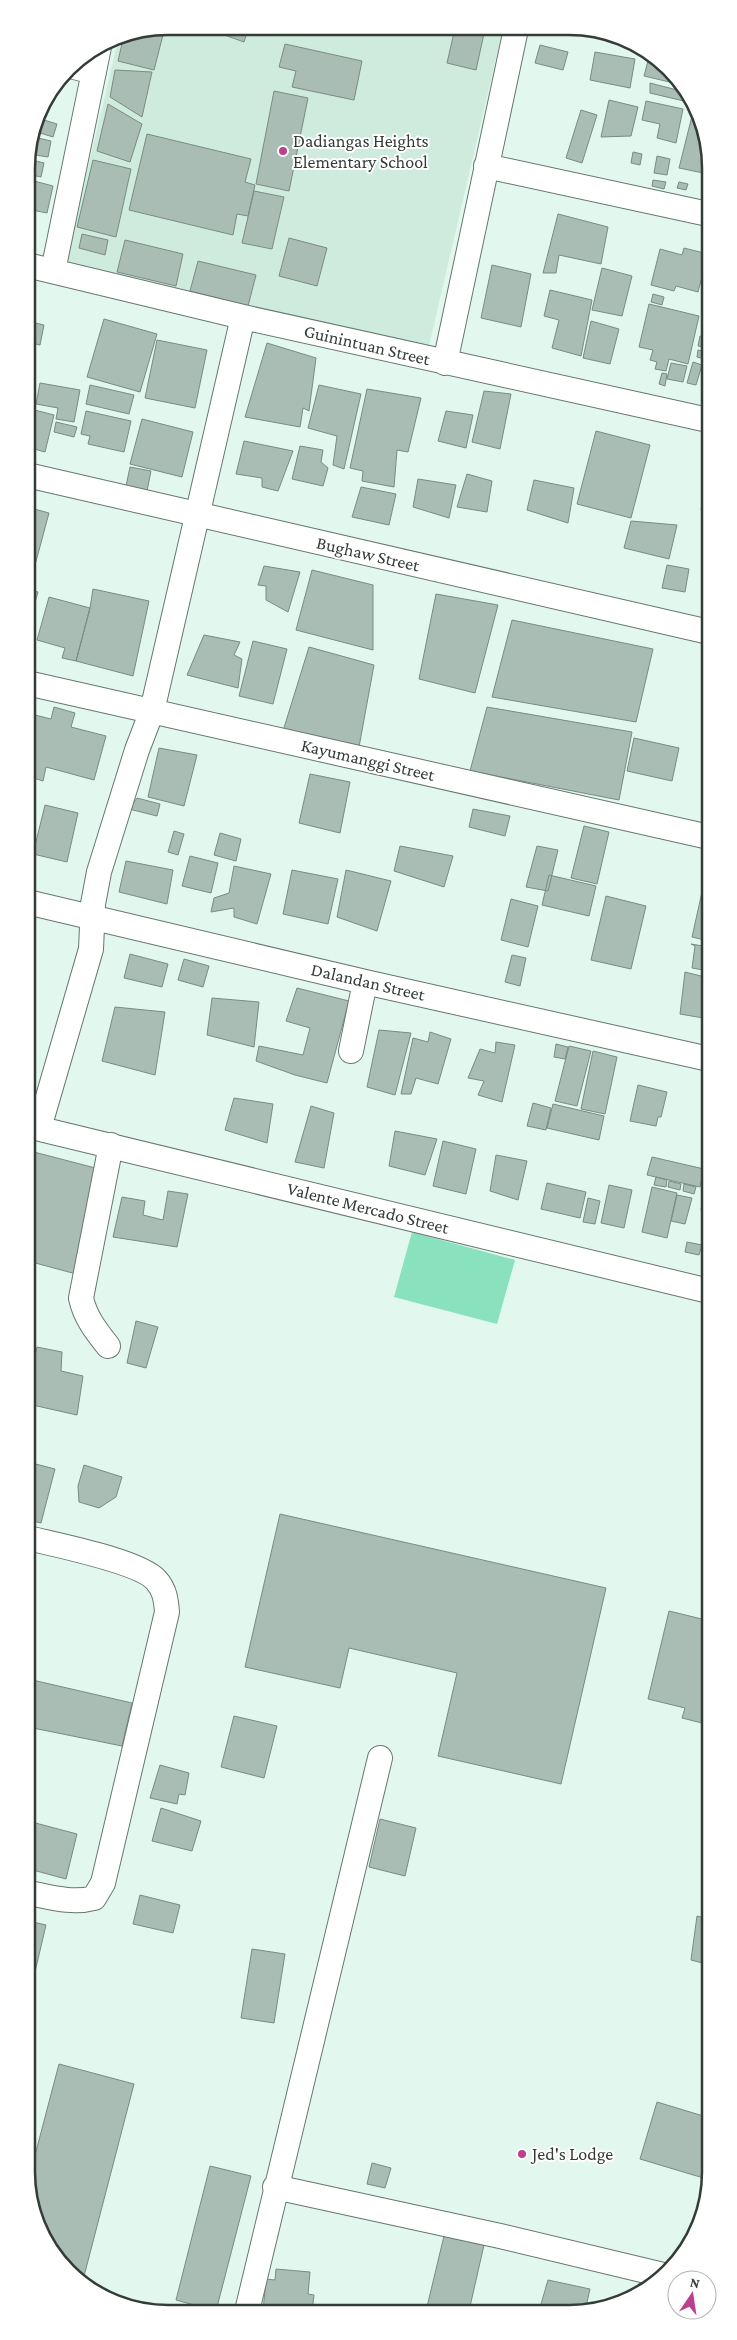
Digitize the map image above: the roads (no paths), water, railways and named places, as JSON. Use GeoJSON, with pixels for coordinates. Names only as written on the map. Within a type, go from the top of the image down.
{"type":"FeatureCollection","features":[{"type":"Feature","properties":{"kind":"street"},"geometry":{"type":"LineString","coordinates":[[445,363],[514,35]]}},
{"type":"Feature","properties":{"kind":"street"},"geometry":{"type":"LineString","coordinates":[[53,271],[98,55]]}},
{"type":"Feature","properties":{"kind":"street"},"geometry":{"type":"LineString","coordinates":[[80,68],[94,72]]}},
{"type":"Feature","properties":{"kind":"street"},"geometry":{"type":"LineString","coordinates":[[486,166],[702,213]]}},
{"type":"Feature","properties":{"kind":"street","name":"Guinintuan Street"},"geometry":{"type":"LineString","coordinates":[[35,267],[242,317],[702,419]]}},
{"type":"Feature","properties":{"kind":"street"},"geometry":{"type":"LineString","coordinates":[[35,1121],[91,949],[92,917],[99,872],[137,750],[152,711],[242,317]]}},
{"type":"Feature","properties":{"kind":"street","name":"Bughaw Street"},"geometry":{"type":"LineString","coordinates":[[35,477],[702,630]]}},
{"type":"Feature","properties":{"kind":"street","name":"Kayumanggi Street"},"geometry":{"type":"LineString","coordinates":[[35,685],[702,835]]}},
{"type":"Feature","properties":{"kind":"street","name":"Dalandan Street"},"geometry":{"type":"LineString","coordinates":[[35,904],[365,982],[702,1057]]}},
{"type":"Feature","properties":{"kind":"street"},"geometry":{"type":"LineString","coordinates":[[351,1052],[365,982]]}},
{"type":"Feature","properties":{"kind":"street","name":"Valente Mercado Street"},"geometry":{"type":"LineString","coordinates":[[35,1127],[702,1289]]}},
{"type":"Feature","properties":{"kind":"street"},"geometry":{"type":"LineString","coordinates":[[108,1346],[91,1324],[81,1298],[111,1145]]}},
{"type":"Feature","properties":{"kind":"street"},"geometry":{"type":"LineString","coordinates":[[35,1542],[133,1566],[156,1579],[166,1596],[167,1612],[103,1882],[94,1898],[83,1901],[64,1900],[35,1894]]}},
{"type":"Feature","properties":{"kind":"street"},"geometry":{"type":"LineString","coordinates":[[248,2305],[275,2187],[380,1758]]}},
{"type":"Feature","properties":{"kind":"street"},"geometry":{"type":"LineString","coordinates":[[275,2187],[500,2236],[655,2273]]}},
{"type":"Feature","properties":{"kind":"place","name":"Dadiangas Heights Elementary School"},"geometry":{"type":"Point","coordinates":[283,151]}},
{"type":"Feature","properties":{"kind":"place","name":"Jed's Lodge"},"geometry":{"type":"Point","coordinates":[522,2154]}}]}
